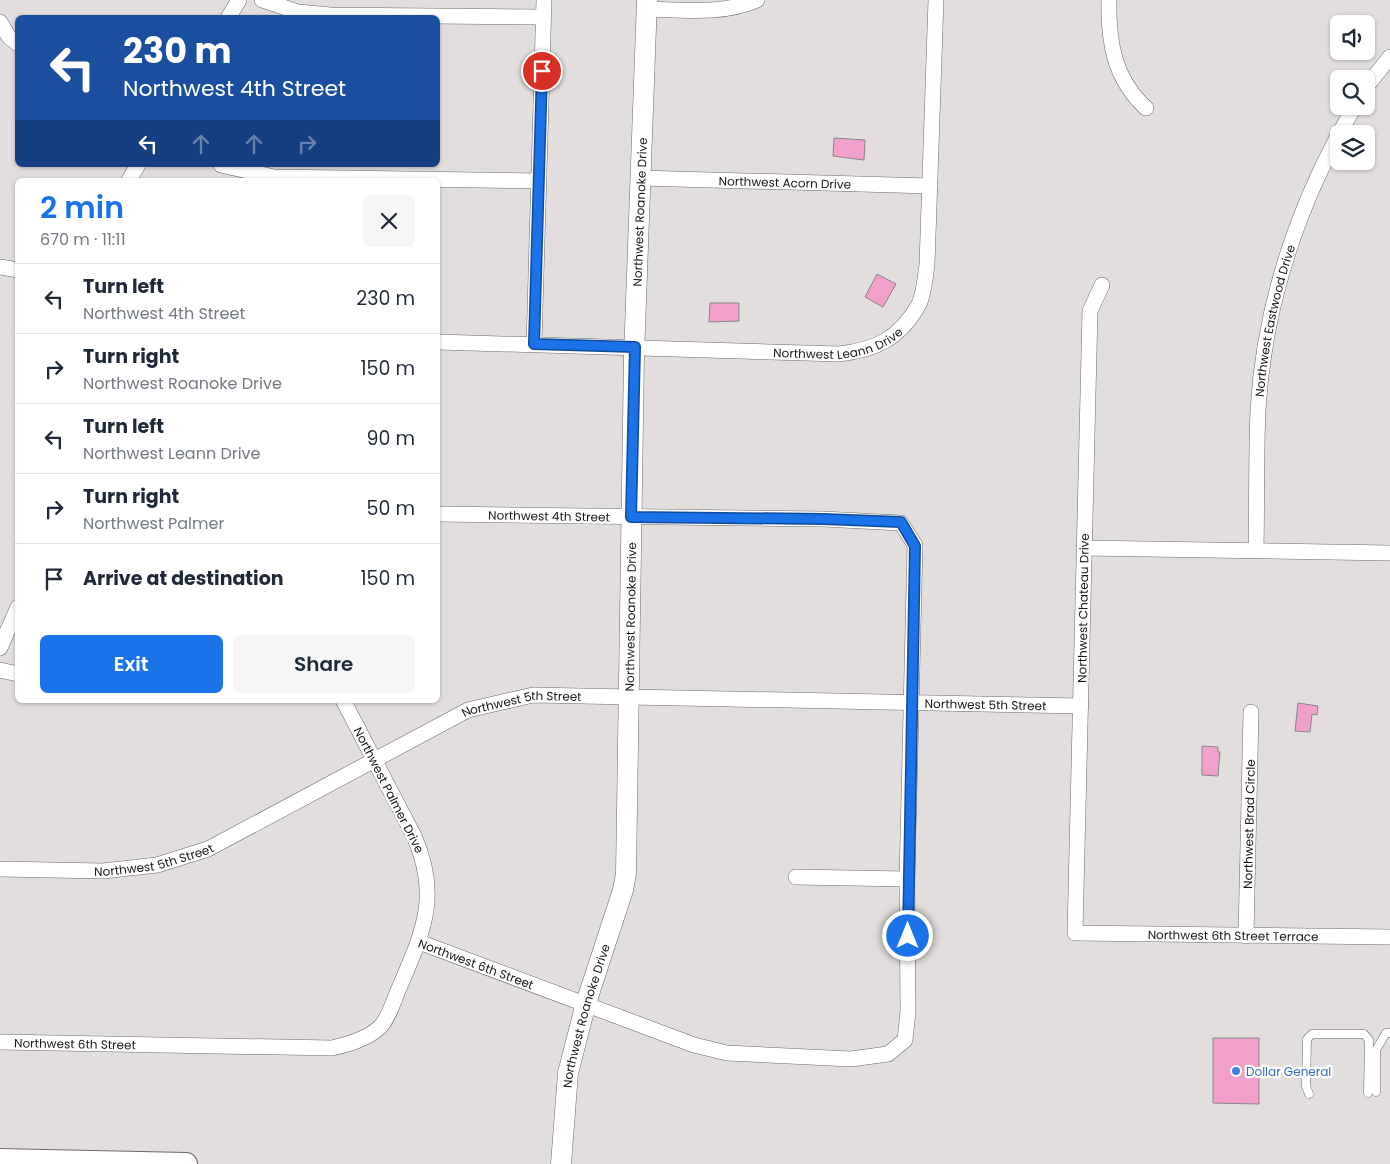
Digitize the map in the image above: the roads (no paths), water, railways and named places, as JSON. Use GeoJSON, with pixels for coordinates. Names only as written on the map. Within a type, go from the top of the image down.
{"type":"FeatureCollection","features":[{"type":"Feature","properties":{"kind":"main road"},"geometry":{"type":"LineString","coordinates":[[0,1160],[186,1164]]}},
{"type":"Feature","properties":{"kind":"street"},"geometry":{"type":"LineString","coordinates":[[230,15],[239,0]]}},
{"type":"Feature","properties":{"kind":"street"},"geometry":{"type":"LineString","coordinates":[[262,0],[298,12],[330,15]]}},
{"type":"Feature","properties":{"kind":"street"},"geometry":{"type":"LineString","coordinates":[[534,344],[544,0]]}},
{"type":"Feature","properties":{"kind":"street"},"geometry":{"type":"LineString","coordinates":[[647,4],[716,11],[743,6],[757,0]]}},
{"type":"Feature","properties":{"kind":"street","name":"Northwest Leann Drive"},"geometry":{"type":"LineString","coordinates":[[440,342],[839,354],[866,351],[892,338],[919,305],[927,265],[936,0]]}},
{"type":"Feature","properties":{"kind":"street"},"geometry":{"type":"LineString","coordinates":[[1109,0],[1112,53],[1127,87],[1146,108]]}},
{"type":"Feature","properties":{"kind":"street","name":"Northwest Roanoke Drive"},"geometry":{"type":"LineString","coordinates":[[561,1164],[568,1073],[586,1003],[626,874],[627,697],[635,347],[647,4]]}},
{"type":"Feature","properties":{"kind":"street"},"geometry":{"type":"LineString","coordinates":[[440,16],[543,16]]}},
{"type":"Feature","properties":{"kind":"street"},"geometry":{"type":"LineString","coordinates":[[0,22],[9,37],[15,42]]}},
{"type":"Feature","properties":{"kind":"street"},"geometry":{"type":"LineString","coordinates":[[1375,76],[1390,57]]}},
{"type":"Feature","properties":{"kind":"street","name":"Northwest Eastwood Drive"},"geometry":{"type":"LineString","coordinates":[[1256,550],[1258,409],[1267,345],[1285,257],[1315,183],[1335,139],[1350,115]]}},
{"type":"Feature","properties":{"kind":"street"},"geometry":{"type":"LineString","coordinates":[[130,178],[137,167]]}},
{"type":"Feature","properties":{"kind":"street"},"geometry":{"type":"LineString","coordinates":[[230,167],[274,177],[340,178]]}},
{"type":"Feature","properties":{"kind":"street","name":"Northwest Acorn Drive"},"geometry":{"type":"LineString","coordinates":[[640,178],[930,186]]}},
{"type":"Feature","properties":{"kind":"street"},"geometry":{"type":"LineString","coordinates":[[440,180],[539,181]]}},
{"type":"Feature","properties":{"kind":"street"},"geometry":{"type":"LineString","coordinates":[[0,267],[15,270]]}},
{"type":"Feature","properties":{"kind":"street","name":"Northwest Chateau Drive"},"geometry":{"type":"LineString","coordinates":[[1075,933],[1090,311],[1102,286]]}},
{"type":"Feature","properties":{"kind":"street","name":"Northwest 4th Street"},"geometry":{"type":"LineString","coordinates":[[440,514],[823,519],[901,522],[915,546],[911,702]]}},
{"type":"Feature","properties":{"kind":"street"},"geometry":{"type":"LineString","coordinates":[[1084,548],[1390,553]]}},
{"type":"Feature","properties":{"kind":"street"},"geometry":{"type":"LineString","coordinates":[[0,648],[15,614]]}},
{"type":"Feature","properties":{"kind":"street"},"geometry":{"type":"LineString","coordinates":[[0,670],[15,673]]}},
{"type":"Feature","properties":{"kind":"street","name":"Northwest 5th Street"},"geometry":{"type":"LineString","coordinates":[[0,869],[103,871],[157,865],[208,849],[468,710],[533,695],[1081,706]]}},
{"type":"Feature","properties":{"kind":"street"},"geometry":{"type":"LineString","coordinates":[[796,877],[908,879],[911,702]]}},
{"type":"Feature","properties":{"kind":"street","name":"Northwest Palmer Drive"},"geometry":{"type":"LineString","coordinates":[[345,703],[424,858],[429,900],[419,942]]}},
{"type":"Feature","properties":{"kind":"street","name":"Northwest Brad Circle"},"geometry":{"type":"LineString","coordinates":[[1246,936],[1251,712]]}},
{"type":"Feature","properties":{"kind":"street","name":"Northwest 6th Street"},"geometry":{"type":"LineString","coordinates":[[0,1042],[332,1048],[357,1042],[381,1026],[419,942],[694,1045],[727,1053],[851,1059],[888,1054],[905,1040],[908,1012],[908,879]]}},
{"type":"Feature","properties":{"kind":"street","name":"Northwest 6th Street Terrace"},"geometry":{"type":"LineString","coordinates":[[1075,933],[1390,937]]}},
{"type":"Feature","properties":{"kind":"lane"},"geometry":{"type":"LineString","coordinates":[[1308,1094],[1306,1086],[1307,1039],[1312,1034],[1364,1034],[1369,1040],[1372,1093],[1376,1050],[1386,1033],[1390,1033]]}},
{"type":"Feature","properties":{"kind":"place","name":"Dollar General"},"geometry":{"type":"Point","coordinates":[1236,1071]}}]}
